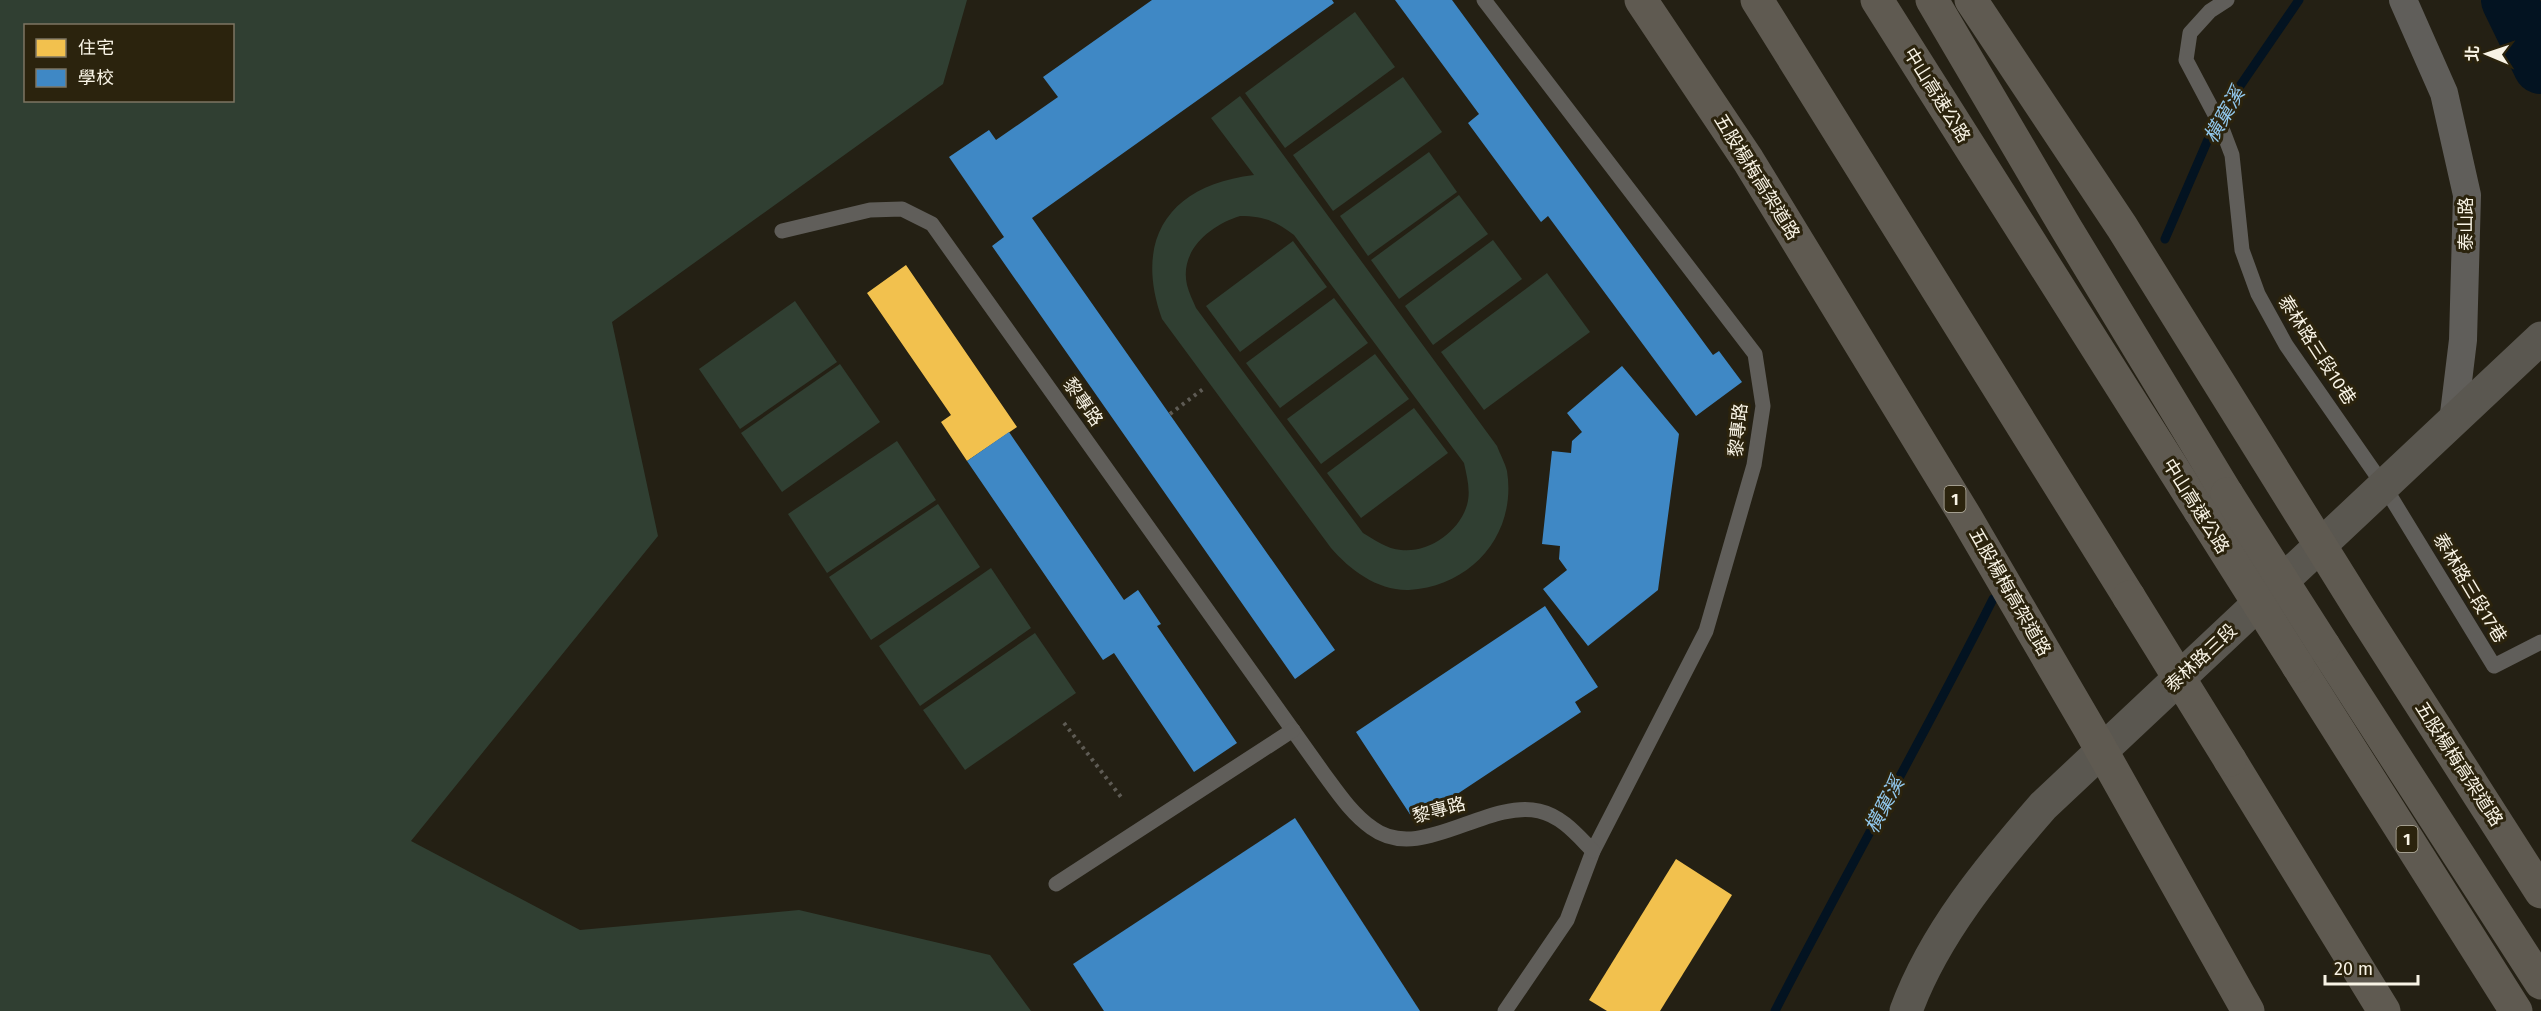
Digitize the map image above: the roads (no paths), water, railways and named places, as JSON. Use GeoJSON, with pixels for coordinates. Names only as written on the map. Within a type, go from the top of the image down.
{"type":"FeatureCollection","features":[{"type":"Feature","properties":{"kind":"highway","name":"五股楊梅高架道路"},"geometry":{"type":"LineString","coordinates":[[1641,0],[1748,160],[1964,514],[2089,728],[2248,1011]]}},
{"type":"Feature","properties":{"kind":"highway"},"geometry":{"type":"LineString","coordinates":[[1738,0],[1826,110]]}},
{"type":"Feature","properties":{"kind":"highway"},"geometry":{"type":"LineString","coordinates":[[1757,0],[2230,760],[2326,921],[2384,1011]]}},
{"type":"Feature","properties":{"kind":"highway","name":"中山高速公路"},"geometry":{"type":"LineString","coordinates":[[1877,0],[2516,1011]]}},
{"type":"Feature","properties":{"kind":"highway"},"geometry":{"type":"LineString","coordinates":[[1932,0],[2066,228],[2227,494],[2541,983]]}},
{"type":"Feature","properties":{"kind":"highway"},"geometry":{"type":"LineString","coordinates":[[1940,0],[2066,228]]}},
{"type":"Feature","properties":{"kind":"highway","name":"五股楊梅高架道路"},"geometry":{"type":"LineString","coordinates":[[1971,0],[2122,227],[2363,614],[2541,892]]}},
{"type":"Feature","properties":{"kind":"highway"},"geometry":{"type":"LineString","coordinates":[[2326,921],[2371,1011]]}},
{"type":"Feature","properties":{"kind":"main road","name":"泰林路三段"},"geometry":{"type":"LineString","coordinates":[[1906,1011],[1913,992],[1943,936],[1976,888],[2043,806],[2540,339]]}},
{"type":"Feature","properties":{"kind":"street","name":"泰山路"},"geometry":{"type":"LineString","coordinates":[[2403,0],[2444,93],[2467,195],[2463,340],[2453,422]]}},
{"type":"Feature","properties":{"kind":"lane","name":"黎專路"},"geometry":{"type":"LineString","coordinates":[[1484,0],[1755,354],[1763,406],[1754,465],[1706,631],[1593,851],[1567,920],[1505,1011]]}},
{"type":"Feature","properties":{"kind":"lane"},"geometry":{"type":"LineString","coordinates":[[1634,0],[1735,152],[1840,322],[1958,519],[2095,756]]}},
{"type":"Feature","properties":{"kind":"lane","name":"泰林路三段10巷"},"geometry":{"type":"LineString","coordinates":[[2227,0],[2210,11],[2190,33],[2186,60],[2221,126],[2232,155],[2242,250],[2258,294],[2286,345],[2384,486]]}},
{"type":"Feature","properties":{"kind":"lane","name":"黎專路"},"geometry":{"type":"LineString","coordinates":[[782,231],[870,210],[902,209],[932,224],[1349,808],[1373,830],[1398,839],[1427,836],[1509,809],[1540,811],[1564,822],[1593,851]]}},
{"type":"Feature","properties":{"kind":"lane","name":"泰林路三段17巷"},"geometry":{"type":"LineString","coordinates":[[2384,486],[2494,666],[2541,642]]}},
{"type":"Feature","properties":{"kind":"lane"},"geometry":{"type":"LineString","coordinates":[[1056,884],[1293,730]]}},
{"type":"Feature","properties":{"kind":"waterway","name":"橫窠溪"},"geometry":{"type":"LineString","coordinates":[[2165,239],[2216,121],[2299,0]]}},
{"type":"Feature","properties":{"kind":"waterway"},"geometry":{"type":"LineString","coordinates":[[2509,0],[2541,66]]}},
{"type":"Feature","properties":{"kind":"waterway","name":"橫窠溪"},"geometry":{"type":"LineString","coordinates":[[1775,1011],[1993,599]]}}]}
